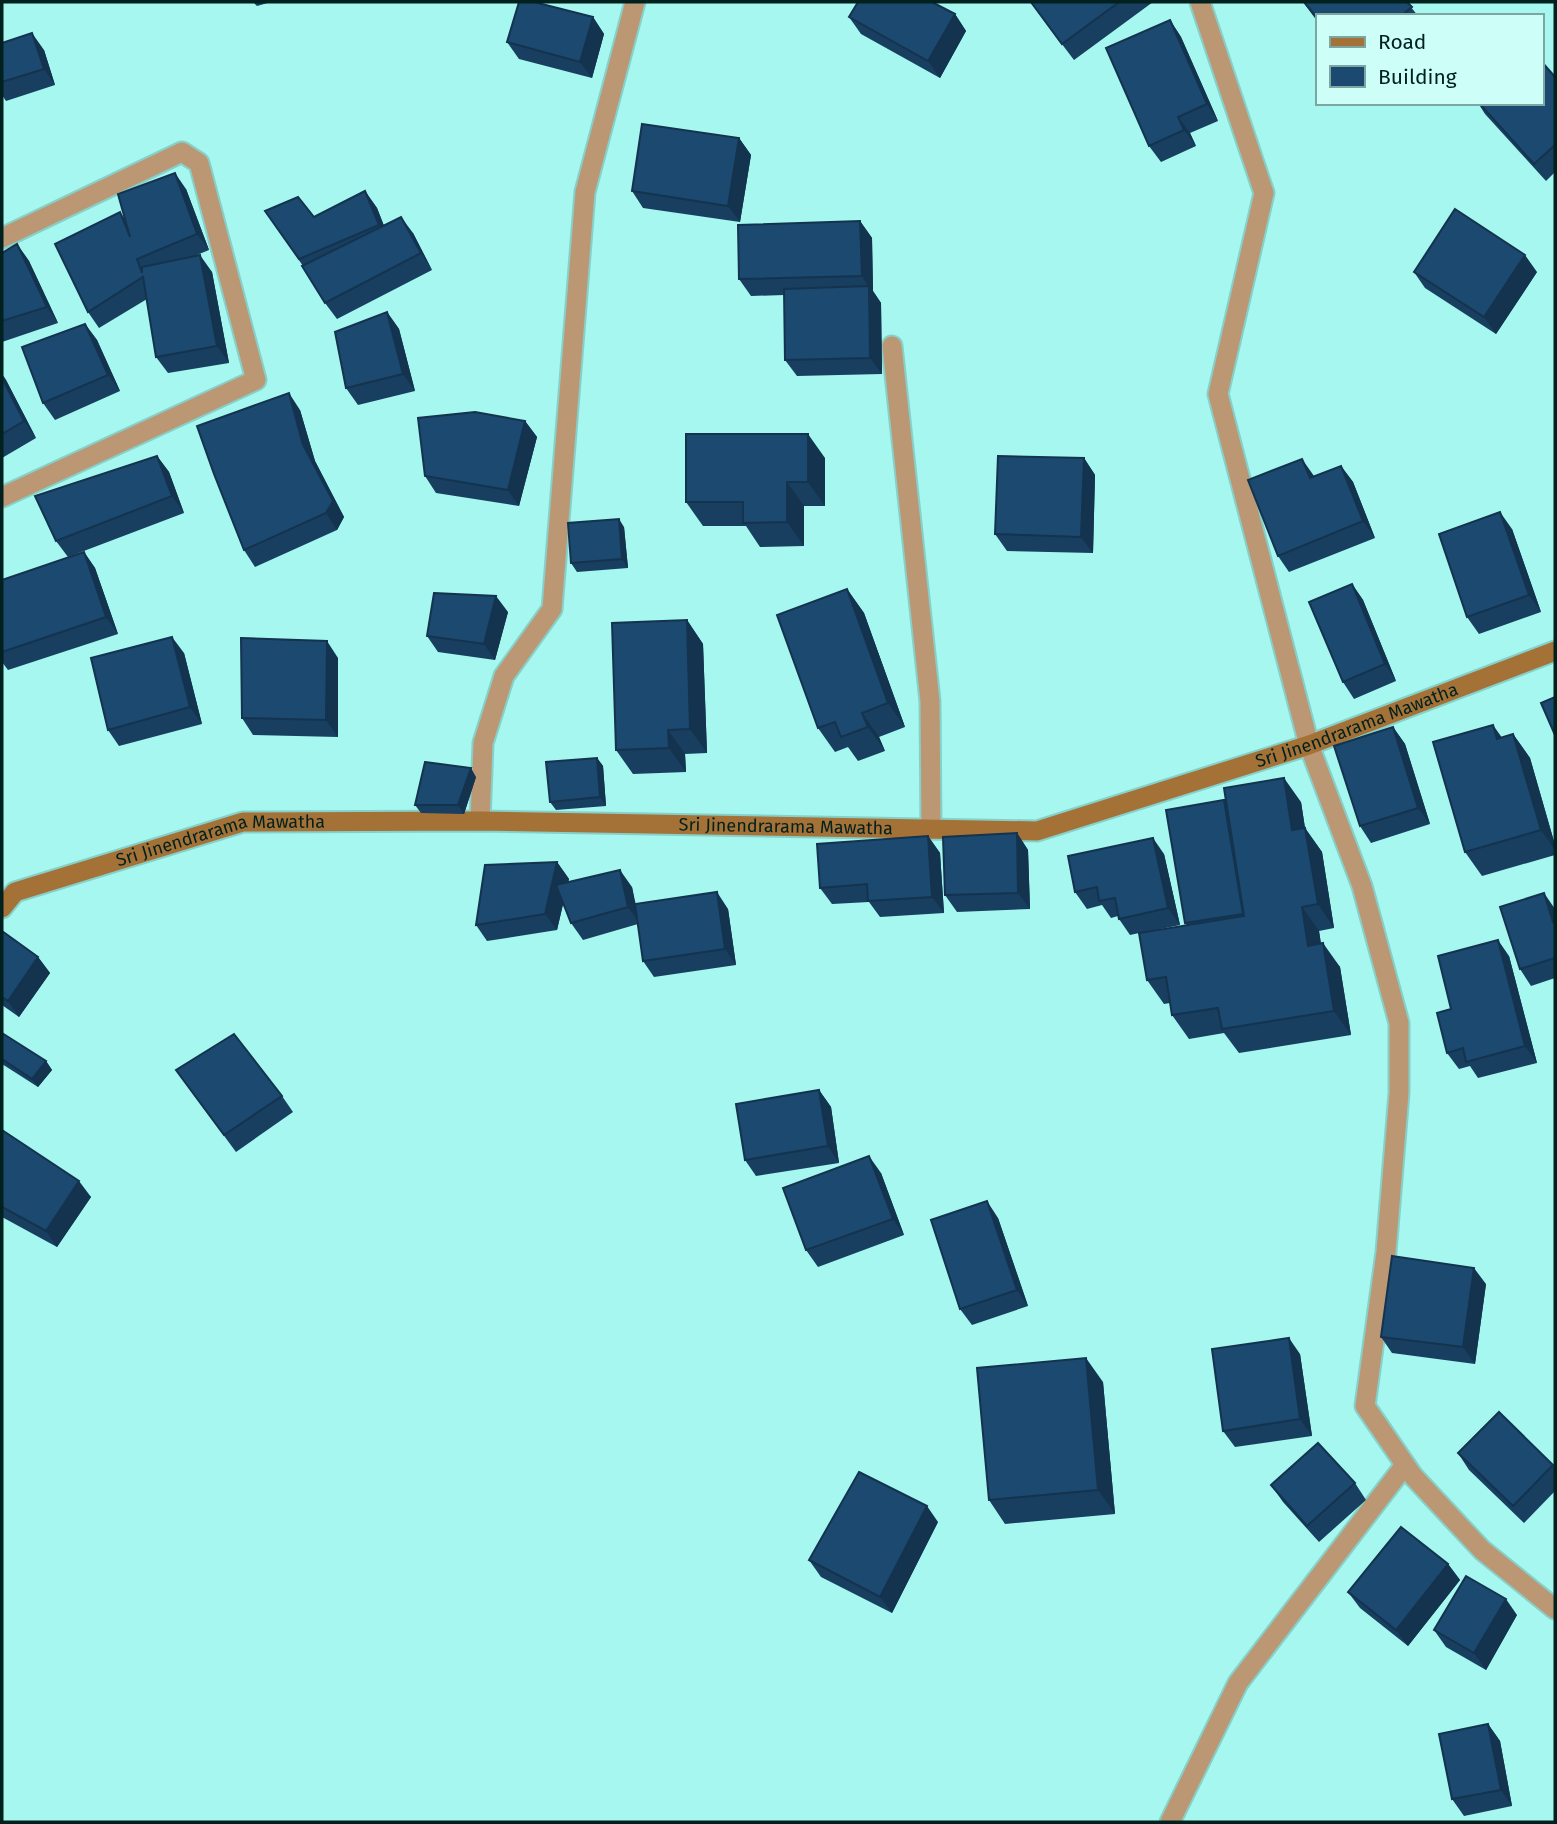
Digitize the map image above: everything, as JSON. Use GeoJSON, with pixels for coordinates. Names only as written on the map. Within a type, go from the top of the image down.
{"type":"FeatureCollection","features":[{"type":"Feature","properties":{"kind":"main road","name":"Sri Jinendrarama Mawatha"},"geometry":{"type":"LineString","coordinates":[[2,908],[15,892],[243,822],[480,821],[1037,831],[1309,745],[1555,651]]}},
{"type":"Feature","properties":{"kind":"street"},"geometry":{"type":"LineString","coordinates":[[480,821],[483,743],[504,676],[552,608],[585,192],[635,2]]}},
{"type":"Feature","properties":{"kind":"street"},"geometry":{"type":"LineString","coordinates":[[1200,2],[1264,193],[1218,394],[1309,745],[1362,886],[1399,1023],[1398,1093],[1386,1252],[1365,1406],[1412,1476],[1482,1550],[1555,1609]]}},
{"type":"Feature","properties":{"kind":"street"},"geometry":{"type":"LineString","coordinates":[[2,238],[182,152],[199,163],[256,380],[2,497]]}},
{"type":"Feature","properties":{"kind":"street"},"geometry":{"type":"LineString","coordinates":[[892,346],[930,701],[931,829]]}},
{"type":"Feature","properties":{"kind":"street"},"geometry":{"type":"LineString","coordinates":[[1170,1822],[1238,1682],[1405,1465]]}},
{"type":"Feature","properties":{"kind":"building"},"geometry":{"type":"Polygon","coordinates":[[[519,2],[534,2],[593,17],[580,62],[507,42],[519,2]]]}},
{"type":"Feature","properties":{"kind":"building"},"geometry":{"type":"Polygon","coordinates":[[[858,2],[932,2],[955,14],[928,61],[849,17],[858,2]]]}},
{"type":"Feature","properties":{"kind":"building"},"geometry":{"type":"Polygon","coordinates":[[[1031,2],[1119,2],[1062,44],[1031,2]]]}},
{"type":"Feature","properties":{"kind":"building"},"geometry":{"type":"Polygon","coordinates":[[[1304,2],[1407,2],[1412,7],[1403,14],[1316,14],[1316,17],[1304,2]]]}},
{"type":"Feature","properties":{"kind":"building"},"geometry":{"type":"Polygon","coordinates":[[[1170,20],[1207,104],[1178,117],[1184,130],[1149,146],[1106,48],[1170,20]]]}},
{"type":"Feature","properties":{"kind":"building"},"geometry":{"type":"Polygon","coordinates":[[[32,33],[44,69],[2,82],[2,43],[32,33]]]}},
{"type":"Feature","properties":{"kind":"building"},"geometry":{"type":"Polygon","coordinates":[[[1543,63],[1555,77],[1555,145],[1534,164],[1481,105],[1543,105],[1543,63]]]}},
{"type":"Feature","properties":{"kind":"building"},"geometry":{"type":"Polygon","coordinates":[[[642,124],[739,138],[728,206],[632,191],[642,124]]]}},
{"type":"Feature","properties":{"kind":"building"},"geometry":{"type":"Polygon","coordinates":[[[175,173],[197,234],[137,259],[142,273],[142,267],[200,255],[217,346],[156,357],[143,277],[88,312],[55,244],[120,212],[130,237],[118,194],[175,173]]]}},
{"type":"Feature","properties":{"kind":"building"},"geometry":{"type":"Polygon","coordinates":[[[365,191],[379,225],[299,259],[265,211],[298,197],[314,217],[365,191]]]}},
{"type":"Feature","properties":{"kind":"building"},"geometry":{"type":"Polygon","coordinates":[[[1455,209],[1525,255],[1484,317],[1414,272],[1455,209]]]}},
{"type":"Feature","properties":{"kind":"building"},"geometry":{"type":"Polygon","coordinates":[[[401,217],[421,253],[325,303],[302,266],[401,217]]]}},
{"type":"Feature","properties":{"kind":"building"},"geometry":{"type":"Polygon","coordinates":[[[860,221],[862,276],[739,279],[738,225],[860,221]]]}},
{"type":"Feature","properties":{"kind":"building"},"geometry":{"type":"Polygon","coordinates":[[[17,244],[47,307],[2,321],[2,253],[17,244]]]}},
{"type":"Feature","properties":{"kind":"building"},"geometry":{"type":"Polygon","coordinates":[[[869,286],[870,358],[785,360],[784,289],[869,286]]]}},
{"type":"Feature","properties":{"kind":"building"},"geometry":{"type":"Polygon","coordinates":[[[387,312],[403,374],[346,388],[335,332],[387,312]]]}},
{"type":"Feature","properties":{"kind":"building"},"geometry":{"type":"Polygon","coordinates":[[[85,324],[108,375],[43,403],[22,347],[85,324]]]}},
{"type":"Feature","properties":{"kind":"building"},"geometry":{"type":"Polygon","coordinates":[[[2,378],[24,421],[2,434],[2,378]]]}},
{"type":"Feature","properties":{"kind":"building"},"geometry":{"type":"Polygon","coordinates":[[[289,393],[303,445],[333,501],[326,513],[244,550],[197,426],[289,393]]]}},
{"type":"Feature","properties":{"kind":"building"},"geometry":{"type":"Polygon","coordinates":[[[475,412],[525,421],[508,490],[425,476],[418,418],[475,412]]]}},
{"type":"Feature","properties":{"kind":"building"},"geometry":{"type":"Polygon","coordinates":[[[686,434],[808,434],[808,482],[787,482],[787,522],[743,523],[743,502],[686,502],[686,434]]]}},
{"type":"Feature","properties":{"kind":"building"},"geometry":{"type":"Polygon","coordinates":[[[157,456],[172,496],[56,541],[35,496],[157,456]]]}},
{"type":"Feature","properties":{"kind":"building"},"geometry":{"type":"Polygon","coordinates":[[[998,456],[1084,458],[1081,537],[995,534],[998,456]]]}},
{"type":"Feature","properties":{"kind":"building"},"geometry":{"type":"Polygon","coordinates":[[[1302,459],[1310,478],[1341,466],[1363,521],[1278,556],[1248,480],[1302,459]]]}},
{"type":"Feature","properties":{"kind":"building"},"geometry":{"type":"Polygon","coordinates":[[[1500,512],[1529,595],[1467,617],[1439,534],[1500,512]]]}},
{"type":"Feature","properties":{"kind":"building"},"geometry":{"type":"Polygon","coordinates":[[[619,519],[622,559],[571,563],[568,523],[619,519]]]}},
{"type":"Feature","properties":{"kind":"building"},"geometry":{"type":"Polygon","coordinates":[[[84,552],[106,617],[2,652],[2,580],[84,552]]]}},
{"type":"Feature","properties":{"kind":"building"},"geometry":{"type":"Polygon","coordinates":[[[1352,584],[1385,664],[1343,682],[1309,602],[1352,584]]]}},
{"type":"Feature","properties":{"kind":"building"},"geometry":{"type":"Polygon","coordinates":[[[847,589],[888,703],[862,713],[868,727],[841,737],[835,722],[818,728],[777,615],[847,589]]]}},
{"type":"Feature","properties":{"kind":"building"},"geometry":{"type":"Polygon","coordinates":[[[434,593],[496,596],[484,644],[427,636],[434,593]]]}},
{"type":"Feature","properties":{"kind":"building"},"geometry":{"type":"Polygon","coordinates":[[[687,620],[690,729],[668,730],[669,748],[616,750],[612,623],[687,620]]]}},
{"type":"Feature","properties":{"kind":"building"},"geometry":{"type":"Polygon","coordinates":[[[172,637],[190,707],[108,730],[91,658],[172,637]]]}},
{"type":"Feature","properties":{"kind":"building"},"geometry":{"type":"Polygon","coordinates":[[[241,638],[327,641],[326,720],[242,718],[241,638]]]}},
{"type":"Feature","properties":{"kind":"building"},"geometry":{"type":"Polygon","coordinates":[[[1555,697],[1555,735],[1541,703],[1555,697]]]}},
{"type":"Feature","properties":{"kind":"building"},"geometry":{"type":"Polygon","coordinates":[[[1493,725],[1497,739],[1513,734],[1541,830],[1465,852],[1433,742],[1493,725]]]}},
{"type":"Feature","properties":{"kind":"building"},"geometry":{"type":"Polygon","coordinates":[[[1393,727],[1418,808],[1360,826],[1334,746],[1393,727]]]}},
{"type":"Feature","properties":{"kind":"building"},"geometry":{"type":"Polygon","coordinates":[[[597,758],[600,797],[550,802],[546,762],[597,758]]]}},
{"type":"Feature","properties":{"kind":"building"},"geometry":{"type":"Polygon","coordinates":[[[425,762],[471,768],[458,805],[415,805],[425,762]]]}},
{"type":"Feature","properties":{"kind":"building"},"geometry":{"type":"Polygon","coordinates":[[[1284,778],[1292,830],[1305,828],[1318,904],[1302,907],[1308,946],[1323,943],[1334,1011],[1222,1029],[1218,1008],[1172,1015],[1166,977],[1147,980],[1139,933],[1244,916],[1224,788],[1284,778]]]}},
{"type":"Feature","properties":{"kind":"building"},"geometry":{"type":"Polygon","coordinates":[[[1224,800],[1243,914],[1185,923],[1166,810],[1224,800]]]}},
{"type":"Feature","properties":{"kind":"building"},"geometry":{"type":"Polygon","coordinates":[[[1017,833],[1018,893],[945,895],[943,837],[1017,833]]]}},
{"type":"Feature","properties":{"kind":"building"},"geometry":{"type":"Polygon","coordinates":[[[928,836],[932,897],[868,901],[867,884],[820,888],[817,844],[928,836]]]}},
{"type":"Feature","properties":{"kind":"building"},"geometry":{"type":"Polygon","coordinates":[[[1153,838],[1168,908],[1119,919],[1115,898],[1099,901],[1097,887],[1075,892],[1068,856],[1153,838]]]}},
{"type":"Feature","properties":{"kind":"building"},"geometry":{"type":"Polygon","coordinates":[[[557,862],[545,914],[476,925],[485,865],[557,862]]]}},
{"type":"Feature","properties":{"kind":"building"},"geometry":{"type":"Polygon","coordinates":[[[620,870],[628,907],[571,923],[556,885],[620,870]]]}},
{"type":"Feature","properties":{"kind":"building"},"geometry":{"type":"Polygon","coordinates":[[[717,892],[725,949],[643,961],[635,904],[717,892]]]}},
{"type":"Feature","properties":{"kind":"building"},"geometry":{"type":"Polygon","coordinates":[[[1544,893],[1553,922],[1555,921],[1555,958],[1520,969],[1500,907],[1544,893]]]}},
{"type":"Feature","properties":{"kind":"building"},"geometry":{"type":"Polygon","coordinates":[[[2,931],[38,957],[8,1001],[2,997],[2,931]]]}},
{"type":"Feature","properties":{"kind":"building"},"geometry":{"type":"Polygon","coordinates":[[[1498,940],[1525,1046],[1466,1062],[1463,1048],[1447,1053],[1437,1013],[1451,1009],[1438,956],[1498,940]]]}},
{"type":"Feature","properties":{"kind":"building"},"geometry":{"type":"Polygon","coordinates":[[[2,1033],[46,1061],[32,1079],[2,1059],[2,1033]]]}},
{"type":"Feature","properties":{"kind":"building"},"geometry":{"type":"Polygon","coordinates":[[[234,1034],[282,1096],[224,1135],[176,1070],[234,1034]]]}},
{"type":"Feature","properties":{"kind":"building"},"geometry":{"type":"Polygon","coordinates":[[[819,1090],[828,1146],[745,1160],[736,1104],[819,1090]]]}},
{"type":"Feature","properties":{"kind":"building"},"geometry":{"type":"Polygon","coordinates":[[[2,1130],[79,1181],[46,1231],[2,1207],[2,1130]]]}},
{"type":"Feature","properties":{"kind":"building"},"geometry":{"type":"Polygon","coordinates":[[[869,1156],[893,1219],[806,1250],[783,1188],[869,1156]]]}},
{"type":"Feature","properties":{"kind":"building"},"geometry":{"type":"Polygon","coordinates":[[[987,1201],[1017,1290],[960,1309],[931,1220],[987,1201]]]}},
{"type":"Feature","properties":{"kind":"building"},"geometry":{"type":"Polygon","coordinates":[[[1392,1256],[1474,1268],[1463,1347],[1381,1337],[1392,1256]]]}},
{"type":"Feature","properties":{"kind":"building"},"geometry":{"type":"Polygon","coordinates":[[[1289,1338],[1300,1419],[1223,1431],[1212,1349],[1289,1338]]]}},
{"type":"Feature","properties":{"kind":"building"},"geometry":{"type":"Polygon","coordinates":[[[1086,1358],[1098,1490],[989,1500],[977,1368],[1086,1358]]]}},
{"type":"Feature","properties":{"kind":"building"},"geometry":{"type":"Polygon","coordinates":[[[1499,1412],[1553,1465],[1513,1506],[1458,1453],[1499,1412]]]}},
{"type":"Feature","properties":{"kind":"building"},"geometry":{"type":"Polygon","coordinates":[[[1318,1443],[1355,1483],[1307,1526],[1271,1485],[1318,1443]]]}},
{"type":"Feature","properties":{"kind":"building"},"geometry":{"type":"Polygon","coordinates":[[[859,1472],[927,1506],[880,1597],[809,1560],[859,1472]]]}},
{"type":"Feature","properties":{"kind":"building"},"geometry":{"type":"Polygon","coordinates":[[[1401,1527],[1448,1564],[1396,1630],[1348,1592],[1401,1527]]]}},
{"type":"Feature","properties":{"kind":"building"},"geometry":{"type":"Polygon","coordinates":[[[1466,1576],[1506,1599],[1474,1653],[1434,1630],[1466,1576]]]}},
{"type":"Feature","properties":{"kind":"building"},"geometry":{"type":"Polygon","coordinates":[[[1488,1724],[1501,1790],[1452,1799],[1439,1734],[1488,1724]]]}}]}
